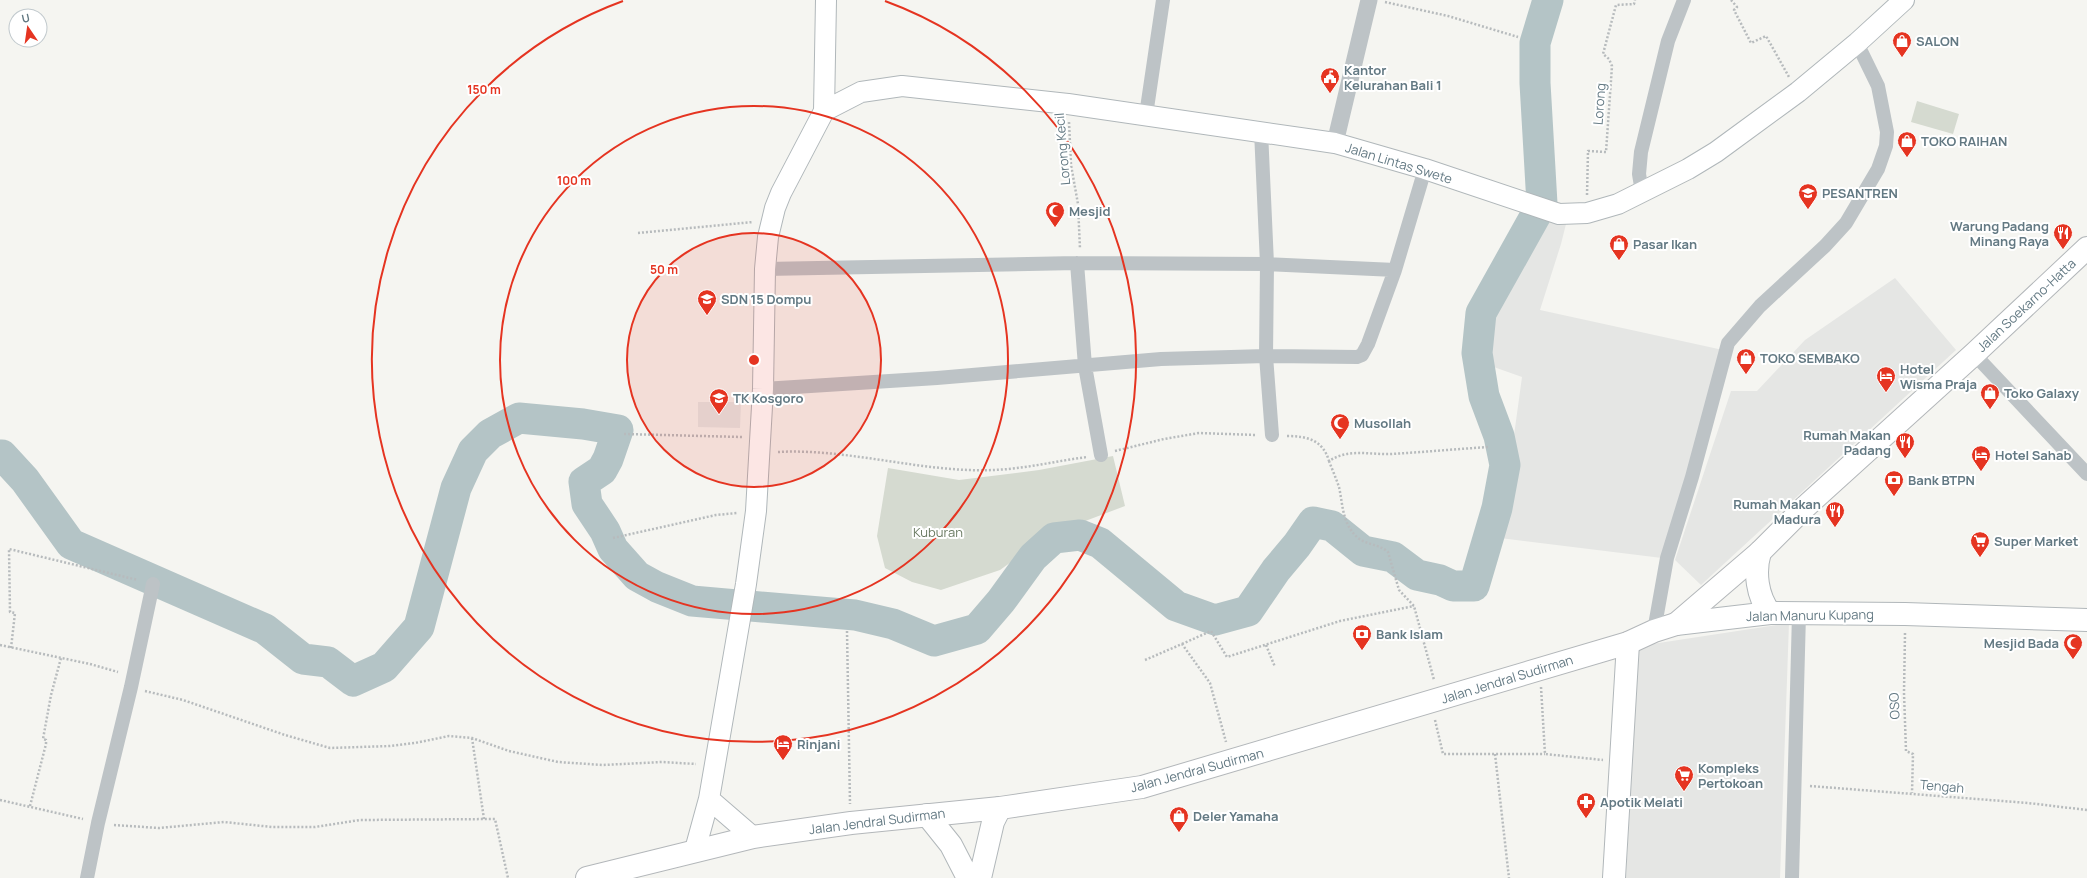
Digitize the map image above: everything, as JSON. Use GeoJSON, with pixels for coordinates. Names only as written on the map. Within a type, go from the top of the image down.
{"type":"FeatureCollection","features":[{"type":"Feature","properties":{"kind":"main road"},"geometry":{"type":"LineString","coordinates":[[695,850],[709,799],[746,584],[756,511],[763,389],[765,269],[772,220],[781,193],[824,111],[826,0]]}},
{"type":"Feature","properties":{"kind":"main road"},"geometry":{"type":"LineString","coordinates":[[1587,213],[1618,204],[1716,152],[1798,92],[1857,43],[1904,0]]}},
{"type":"Feature","properties":{"kind":"main road"},"geometry":{"type":"LineString","coordinates":[[824,111],[861,92],[902,86],[1068,104],[1335,143]]}},
{"type":"Feature","properties":{"kind":"main road","name":"Jalan Lintas Swete"},"geometry":{"type":"LineString","coordinates":[[1335,143],[1425,169],[1559,214],[1587,213]]}},
{"type":"Feature","properties":{"kind":"main road","name":"Jalan Soekarno-Hatta"},"geometry":{"type":"LineString","coordinates":[[1760,552],[1804,508],[1974,354],[2087,248]]}},
{"type":"Feature","properties":{"kind":"main road"},"geometry":{"type":"LineString","coordinates":[[1760,552],[1757,561],[1758,586],[1764,606],[1770,614]]}},
{"type":"Feature","properties":{"kind":"main road"},"geometry":{"type":"LineString","coordinates":[[1676,624],[1760,552]]}},
{"type":"Feature","properties":{"kind":"main road","name":"Jalan Manuru Kupang"},"geometry":{"type":"LineString","coordinates":[[1628,643],[1654,631],[1676,624],[1770,614],[1905,614],[2087,620]]}},
{"type":"Feature","properties":{"kind":"main road"},"geometry":{"type":"LineString","coordinates":[[1614,878],[1619,762],[1628,643]]}},
{"type":"Feature","properties":{"kind":"main road","name":"Jalan Jendral Sudirman"},"geometry":{"type":"LineString","coordinates":[[587,878],[695,850],[753,837],[851,823],[1000,808],[1142,787],[1231,762],[1628,643]]}},
{"type":"Feature","properties":{"kind":"main road"},"geometry":{"type":"LineString","coordinates":[[709,799],[753,837]]}},
{"type":"Feature","properties":{"kind":"main road"},"geometry":{"type":"LineString","coordinates":[[980,878],[993,822],[1000,808]]}},
{"type":"Feature","properties":{"kind":"main road"},"geometry":{"type":"LineString","coordinates":[[927,816],[951,845],[968,878]]}},
{"type":"Feature","properties":{"kind":"street"},"geometry":{"type":"LineString","coordinates":[[1146,115],[1163,0]]}},
{"type":"Feature","properties":{"kind":"street"},"geometry":{"type":"LineString","coordinates":[[1642,192],[1639,174],[1641,152],[1668,41],[1684,0]]}},
{"type":"Feature","properties":{"kind":"street","name":"Jalan Lintas Swete"},"geometry":{"type":"LineString","coordinates":[[1335,143],[1375,1]]}},
{"type":"Feature","properties":{"kind":"street"},"geometry":{"type":"LineString","coordinates":[[1654,631],[1667,558],[1692,477],[1728,343],[1760,306],[1825,246],[1846,223],[1878,169],[1886,146],[1888,132],[1878,86],[1857,43]]}},
{"type":"Feature","properties":{"kind":"street"},"geometry":{"type":"LineString","coordinates":[[1260,131],[1267,264],[1266,356],[1272,435]]}},
{"type":"Feature","properties":{"kind":"street"},"geometry":{"type":"LineString","coordinates":[[763,389],[937,378],[1161,359],[1266,356],[1359,357],[1368,344],[1395,270],[1425,169]]}},
{"type":"Feature","properties":{"kind":"street"},"geometry":{"type":"LineString","coordinates":[[1079,263],[1085,366],[1101,455]]}},
{"type":"Feature","properties":{"kind":"street"},"geometry":{"type":"LineString","coordinates":[[765,269],[1079,263],[1267,264],[1395,270]]}},
{"type":"Feature","properties":{"kind":"street"},"geometry":{"type":"LineString","coordinates":[[1974,354],[2087,474]]}},
{"type":"Feature","properties":{"kind":"street"},"geometry":{"type":"LineString","coordinates":[[87,878],[98,823],[132,682],[152,584]]}},
{"type":"Feature","properties":{"kind":"street"},"geometry":{"type":"LineString","coordinates":[[1792,878],[1799,614]]}},
{"type":"Feature","properties":{"kind":"path","name":"Lorong"},"geometry":{"type":"LineString","coordinates":[[1587,213],[1588,151],[1606,152],[1612,66],[1609,59],[1603,54],[1616,5],[1634,4],[1635,0]]}},
{"type":"Feature","properties":{"kind":"path"},"geometry":{"type":"LineString","coordinates":[[1731,0],[1737,7],[1734,10],[1751,43],[1766,36],[1798,92]]}},
{"type":"Feature","properties":{"kind":"path"},"geometry":{"type":"LineString","coordinates":[[1375,1],[1448,16],[1518,36]]}},
{"type":"Feature","properties":{"kind":"path","name":"Lorong Kecil"},"geometry":{"type":"LineString","coordinates":[[1068,104],[1071,165],[1078,204],[1079,263]]}},
{"type":"Feature","properties":{"kind":"path"},"geometry":{"type":"LineString","coordinates":[[638,233],[772,220]]}},
{"type":"Feature","properties":{"kind":"path"},"geometry":{"type":"LineString","coordinates":[[624,434],[760,445],[816,453],[951,468],[994,470],[1101,455],[1129,446],[1199,433],[1293,436],[1313,440],[1324,447],[1339,488],[1343,512],[1351,530],[1358,538],[1382,547],[1388,552],[1400,590],[1414,606],[1435,701],[1443,754],[1546,754],[1619,762]]}},
{"type":"Feature","properties":{"kind":"path"},"geometry":{"type":"LineString","coordinates":[[1329,460],[1339,456],[1359,452],[1369,455],[1489,447]]}},
{"type":"Feature","properties":{"kind":"path"},"geometry":{"type":"LineString","coordinates":[[613,538],[716,515],[756,511]]}},
{"type":"Feature","properties":{"kind":"path"},"geometry":{"type":"LineString","coordinates":[[11,648],[15,613],[10,612],[9,548],[152,584]]}},
{"type":"Feature","properties":{"kind":"path"},"geometry":{"type":"LineString","coordinates":[[1145,660],[1211,631],[1227,657],[1340,621],[1414,606]]}},
{"type":"Feature","properties":{"kind":"path","name":"OSO"},"geometry":{"type":"LineString","coordinates":[[1905,614],[1904,693],[1906,751],[1913,754],[1912,794]]}},
{"type":"Feature","properties":{"kind":"path"},"geometry":{"type":"LineString","coordinates":[[846,631],[851,823]]}},
{"type":"Feature","properties":{"kind":"path"},"geometry":{"type":"LineString","coordinates":[[1182,644],[1210,683],[1231,762]]}},
{"type":"Feature","properties":{"kind":"path"},"geometry":{"type":"LineString","coordinates":[[0,645],[61,658],[285,735],[330,748],[390,746],[415,743],[449,736],[472,738],[509,751],[558,762],[603,765],[662,762],[715,763]]}},
{"type":"Feature","properties":{"kind":"path"},"geometry":{"type":"LineString","coordinates":[[1266,645],[1275,667]]}},
{"type":"Feature","properties":{"kind":"path"},"geometry":{"type":"LineString","coordinates":[[30,806],[46,744],[46,740],[43,739],[44,732],[51,695],[61,658]]}},
{"type":"Feature","properties":{"kind":"path"},"geometry":{"type":"LineString","coordinates":[[1540,669],[1546,754]]}},
{"type":"Feature","properties":{"kind":"path"},"geometry":{"type":"LineString","coordinates":[[472,738],[484,819]]}},
{"type":"Feature","properties":{"kind":"path"},"geometry":{"type":"LineString","coordinates":[[1495,754],[1509,878]]}},
{"type":"Feature","properties":{"kind":"path","name":"Tengah"},"geometry":{"type":"LineString","coordinates":[[1795,785],[2028,803],[2087,810]]}},
{"type":"Feature","properties":{"kind":"path"},"geometry":{"type":"LineString","coordinates":[[0,800],[98,823],[159,828],[224,822],[272,827],[315,827],[360,820],[495,819],[508,878]]}},
{"type":"Feature","properties":{"kind":"shaded area"},"geometry":{"type":"Polygon","coordinates":[[[1547,218],[1566,224],[1540,310],[1723,350],[1662,558],[1500,538],[1522,377],[1491,366],[1480,344],[1484,318],[1504,287],[1538,219],[1547,218]]]}},
{"type":"Feature","properties":{"kind":"shaded area"},"geometry":{"type":"Polygon","coordinates":[[[1895,278],[1956,350],[1701,585],[1675,560],[1731,391],[1757,391],[1805,340],[1895,278]]]}},
{"type":"Feature","properties":{"kind":"shaded area","name":"TK Kosgoro"},"geometry":{"type":"Polygon","coordinates":[[[698,402],[741,402],[740,428],[698,427],[698,402]]]}},
{"type":"Feature","properties":{"kind":"shaded area"},"geometry":{"type":"Polygon","coordinates":[[[1789,623],[1780,878],[1626,878],[1639,646],[1789,623]]]}},
{"type":"Feature","properties":{"kind":"green space"},"geometry":{"type":"Polygon","coordinates":[[[1917,101],[1959,114],[1953,134],[1911,122],[1917,101]]]}},
{"type":"Feature","properties":{"kind":"green space","name":"Kuburan"},"geometry":{"type":"Polygon","coordinates":[[[1113,456],[1125,506],[1080,523],[1040,541],[1000,570],[941,590],[912,582],[885,568],[877,536],[888,468],[959,480],[1039,470],[1113,456]]]}},
{"type":"Feature","properties":{"kind":"waterway"},"geometry":{"type":"LineString","coordinates":[[0,455],[2,455],[25,480],[71,544],[265,629],[303,659],[328,662],[353,681],[384,667],[419,627],[456,488],[473,451],[490,434],[519,418],[583,424],[618,430],[608,459],[602,470],[584,482],[587,504],[605,531],[613,549],[637,576],[657,587],[692,601],[855,615],[893,624],[934,641],[977,629],[1001,601],[1033,557],[1054,538],[1080,535],[1100,543],[1176,606],[1215,620],[1248,611],[1276,570],[1297,545],[1313,522],[1332,526],[1363,551],[1393,557],[1417,575],[1440,580],[1453,586],[1474,586],[1497,508],[1505,465],[1499,436],[1484,396],[1477,353],[1481,313],[1542,204],[1535,83],[1535,43],[1548,0]]}},
{"type":"Feature","properties":{"kind":"place","name":"SALON"},"geometry":{"type":"Point","coordinates":[1902,58]}},
{"type":"Feature","properties":{"kind":"place","name":"Kantor Kelurahan Bali 1"},"geometry":{"type":"Point","coordinates":[1330,94]}},
{"type":"Feature","properties":{"kind":"place","name":"TOKO RAIHAN"},"geometry":{"type":"Point","coordinates":[1907,158]}},
{"type":"Feature","properties":{"kind":"place","name":"PESANTREN"},"geometry":{"type":"Point","coordinates":[1808,210]}},
{"type":"Feature","properties":{"kind":"place","name":"Mesjid"},"geometry":{"type":"Point","coordinates":[1055,228]}},
{"type":"Feature","properties":{"kind":"place","name":"Warung Padang Minang Raya"},"geometry":{"type":"Point","coordinates":[2063,250]}},
{"type":"Feature","properties":{"kind":"place","name":"Pasar Ikan"},"geometry":{"type":"Point","coordinates":[1619,261]}},
{"type":"Feature","properties":{"kind":"place","name":"SDN 15 Dompu"},"geometry":{"type":"Point","coordinates":[707,316]}},
{"type":"Feature","properties":{"kind":"place","name":"TOKO SEMBAKO"},"geometry":{"type":"Point","coordinates":[1746,375]}},
{"type":"Feature","properties":{"kind":"place","name":"Hotel Wisma Praja"},"geometry":{"type":"Point","coordinates":[1886,393]}},
{"type":"Feature","properties":{"kind":"place","name":"Toko Galaxy"},"geometry":{"type":"Point","coordinates":[1990,410]}},
{"type":"Feature","properties":{"kind":"place","name":"TK Kosgoro"},"geometry":{"type":"Point","coordinates":[719,415]}},
{"type":"Feature","properties":{"kind":"place","name":"Musollah"},"geometry":{"type":"Point","coordinates":[1340,440]}},
{"type":"Feature","properties":{"kind":"place","name":"Rumah Makan Padang"},"geometry":{"type":"Point","coordinates":[1905,459]}},
{"type":"Feature","properties":{"kind":"place","name":"Hotel Sahab"},"geometry":{"type":"Point","coordinates":[1981,472]}},
{"type":"Feature","properties":{"kind":"place","name":"Bank BTPN"},"geometry":{"type":"Point","coordinates":[1894,497]}},
{"type":"Feature","properties":{"kind":"place","name":"Rumah Makan Madura"},"geometry":{"type":"Point","coordinates":[1835,528]}},
{"type":"Feature","properties":{"kind":"place","name":"Super Market"},"geometry":{"type":"Point","coordinates":[1980,558]}},
{"type":"Feature","properties":{"kind":"place","name":"Bank Islam"},"geometry":{"type":"Point","coordinates":[1362,651]}},
{"type":"Feature","properties":{"kind":"place","name":"Mesjid Bada"},"geometry":{"type":"Point","coordinates":[2073,660]}},
{"type":"Feature","properties":{"kind":"place","name":"Rinjani"},"geometry":{"type":"Point","coordinates":[783,761]}},
{"type":"Feature","properties":{"kind":"place","name":"Kompleks Pertokoan"},"geometry":{"type":"Point","coordinates":[1684,792]}},
{"type":"Feature","properties":{"kind":"place","name":"Apotik Melati"},"geometry":{"type":"Point","coordinates":[1586,819]}},
{"type":"Feature","properties":{"kind":"place","name":"Deler Yamaha"},"geometry":{"type":"Point","coordinates":[1179,833]}}]}
